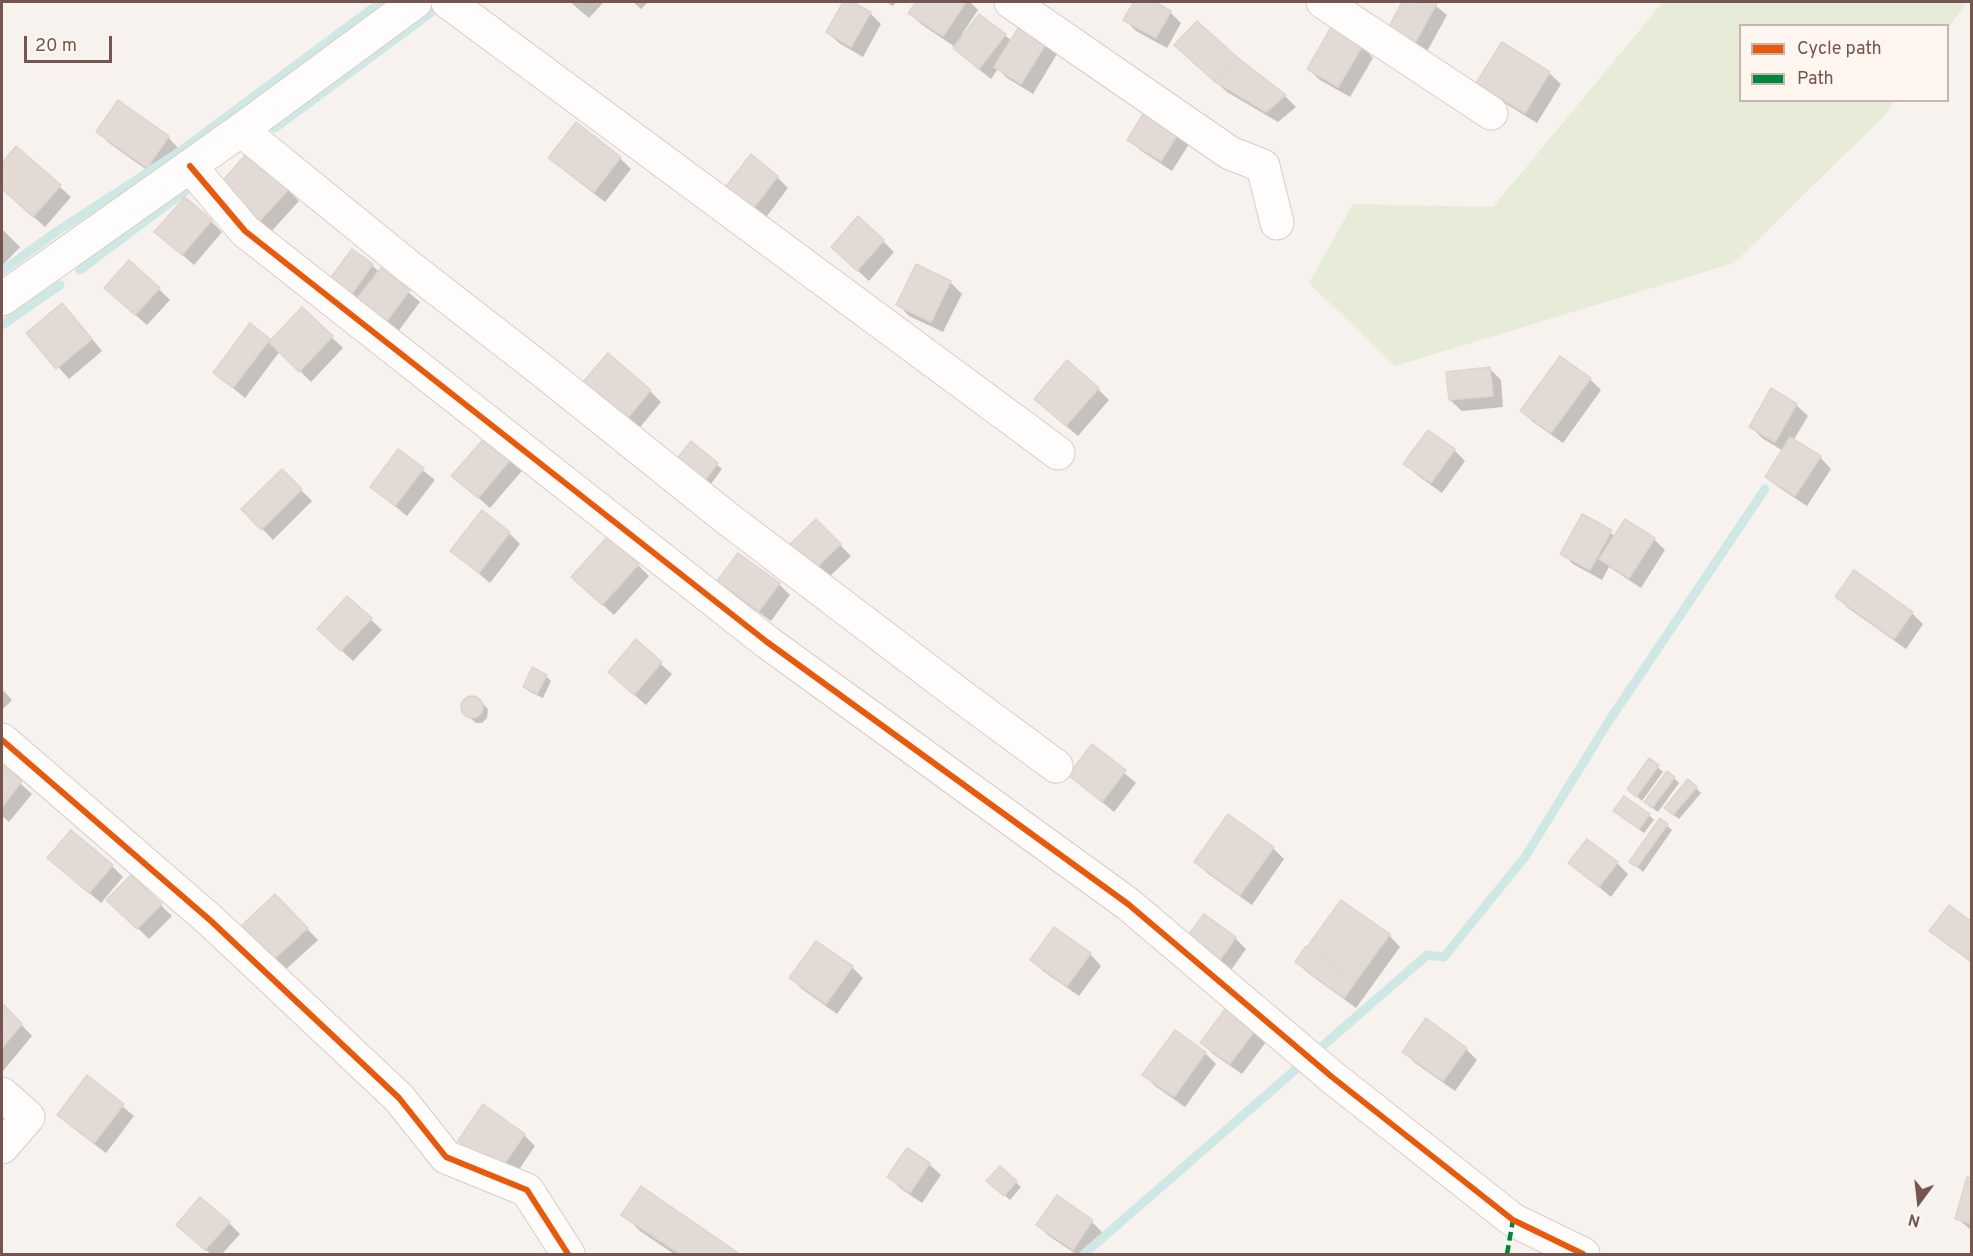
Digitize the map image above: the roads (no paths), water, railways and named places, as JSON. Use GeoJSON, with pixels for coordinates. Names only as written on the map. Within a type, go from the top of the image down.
{"type":"FeatureCollection","features":[{"type":"Feature","properties":{"kind":"street"},"geometry":{"type":"LineString","coordinates":[[2,299],[241,130],[415,2]]}},
{"type":"Feature","properties":{"kind":"street"},"geometry":{"type":"LineString","coordinates":[[448,2],[1058,453]]}},
{"type":"Feature","properties":{"kind":"street"},"geometry":{"type":"LineString","coordinates":[[1011,2],[1230,153],[1263,166],[1277,223]]}},
{"type":"Feature","properties":{"kind":"street"},"geometry":{"type":"LineString","coordinates":[[1323,2],[1491,113]]}},
{"type":"Feature","properties":{"kind":"street"},"geometry":{"type":"LineString","coordinates":[[241,130],[408,267],[543,371],[728,519],[1056,766]]}},
{"type":"Feature","properties":{"kind":"street"},"geometry":{"type":"LineString","coordinates":[[190,166],[245,231],[767,642],[1128,904],[1332,1077],[1513,1220],[1583,1254]]}},
{"type":"Feature","properties":{"kind":"street"},"geometry":{"type":"LineString","coordinates":[[2,740],[211,921],[399,1098],[446,1156],[527,1190],[568,1254]]}},
{"type":"Feature","properties":{"kind":"street"},"geometry":{"type":"LineString","coordinates":[[2,1094],[28,1117],[2,1148]]}},
{"type":"Feature","properties":{"kind":"waterway"},"geometry":{"type":"LineString","coordinates":[[2,271],[56,232],[179,152],[381,2]]}},
{"type":"Feature","properties":{"kind":"waterway"},"geometry":{"type":"LineString","coordinates":[[275,128],[432,12]]}},
{"type":"Feature","properties":{"kind":"waterway"},"geometry":{"type":"LineString","coordinates":[[80,270],[187,190]]}},
{"type":"Feature","properties":{"kind":"waterway"},"geometry":{"type":"LineString","coordinates":[[2,325],[60,285]]}},
{"type":"Feature","properties":{"kind":"waterway"},"geometry":{"type":"LineString","coordinates":[[1084,1254],[1427,955],[1444,957],[1525,857],[1607,724],[1765,489]]}}]}
